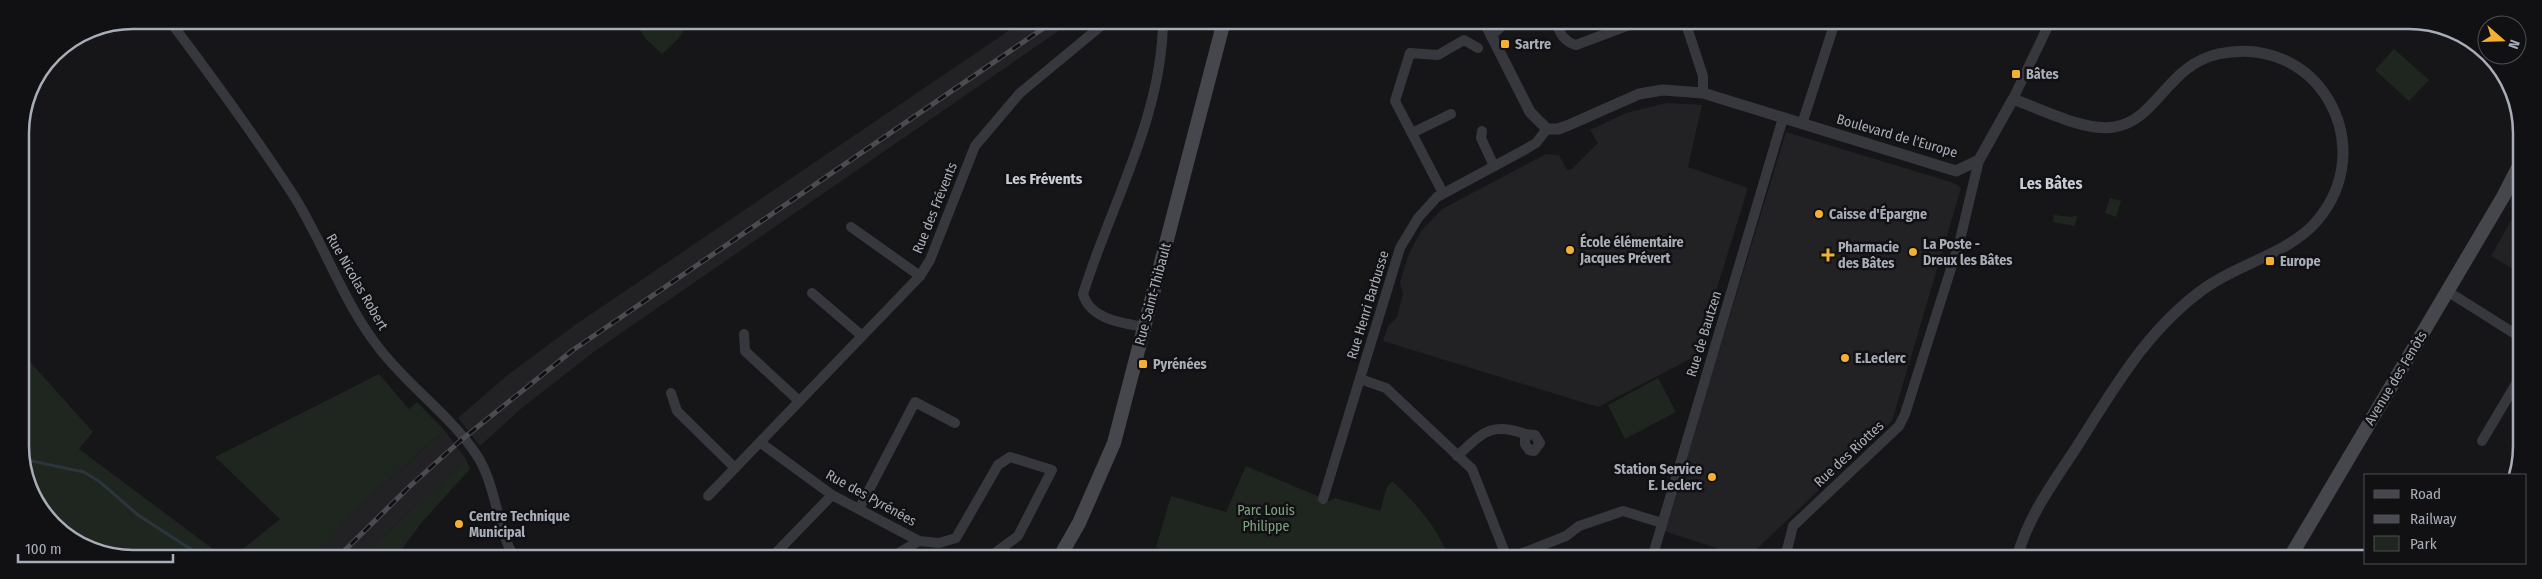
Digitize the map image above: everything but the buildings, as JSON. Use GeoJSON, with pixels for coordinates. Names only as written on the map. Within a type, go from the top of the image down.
{"type":"FeatureCollection","features":[{"type":"Feature","properties":{"kind":"main road","name":"Rue Saint-Thibault"},"geometry":{"type":"LineString","coordinates":[[1064,550],[1079,524],[1114,443],[1222,29]]}},
{"type":"Feature","properties":{"kind":"main road","name":"Avenue des Fenôts"},"geometry":{"type":"LineString","coordinates":[[2294,550],[2513,178]]}},
{"type":"Feature","properties":{"kind":"main road","name":"Avenue des Fenôts"},"geometry":{"type":"LineString","coordinates":[[2503,197],[2513,187]]}},
{"type":"Feature","properties":{"kind":"street","name":"Rue Nicolas Robert"},"geometry":{"type":"LineString","coordinates":[[176,29],[210,74],[294,198],[348,302],[379,349],[476,454],[488,482],[504,541],[510,550]]}},
{"type":"Feature","properties":{"kind":"street","name":"Rue des Frévents"},"geometry":{"type":"LineString","coordinates":[[708,496],[761,443],[798,400],[920,276],[930,260],[975,146],[1020,93],[1097,29]]}},
{"type":"Feature","properties":{"kind":"street"},"geometry":{"type":"LineString","coordinates":[[1144,327],[1096,314],[1086,303],[1083,294],[1131,166],[1154,90],[1163,51],[1163,29]]}},
{"type":"Feature","properties":{"kind":"street"},"geometry":{"type":"LineString","coordinates":[[1488,29],[1530,112],[1547,129]]}},
{"type":"Feature","properties":{"kind":"street"},"geometry":{"type":"LineString","coordinates":[[1491,36],[1498,29]]}},
{"type":"Feature","properties":{"kind":"street"},"geometry":{"type":"LineString","coordinates":[[1558,29],[1561,36],[1568,42],[1576,45],[1619,29]]}},
{"type":"Feature","properties":{"kind":"street"},"geometry":{"type":"LineString","coordinates":[[1688,29],[1701,67],[1703,93]]}},
{"type":"Feature","properties":{"kind":"street"},"geometry":{"type":"LineString","coordinates":[[1802,124],[1832,29]]}},
{"type":"Feature","properties":{"kind":"street"},"geometry":{"type":"LineString","coordinates":[[1979,160],[2013,99],[2047,29]]}},
{"type":"Feature","properties":{"kind":"street"},"geometry":{"type":"LineString","coordinates":[[1443,193],[1395,101],[1410,53],[1438,55],[1464,40],[1478,48]]}},
{"type":"Feature","properties":{"kind":"street"},"geometry":{"type":"LineString","coordinates":[[2013,99],[2088,126],[2115,127],[2133,121],[2142,114],[2176,76],[2193,64],[2215,55],[2251,51],[2287,62],[2302,71],[2318,85],[2336,113],[2342,132],[2344,152],[2341,174],[2335,193],[2326,210],[2308,230],[2292,241],[2231,271],[2205,288],[2176,312],[2150,338],[2044,497],[2027,529],[2020,550]]}},
{"type":"Feature","properties":{"kind":"street","name":"Boulevard de l'Europe"},"geometry":{"type":"LineString","coordinates":[[1547,129],[1558,129],[1569,125],[1639,94],[1663,90],[1703,93],[1956,171],[1979,160]]}},
{"type":"Feature","properties":{"kind":"street"},"geometry":{"type":"LineString","coordinates":[[1412,133],[1451,114]]}},
{"type":"Feature","properties":{"kind":"street","name":"Rue de Bautzen"},"geometry":{"type":"LineString","coordinates":[[1654,550],[1783,118]]}},
{"type":"Feature","properties":{"kind":"street","name":"Rue Henri Barbusse"},"geometry":{"type":"LineString","coordinates":[[1323,498],[1400,248],[1418,218],[1437,197],[1536,143],[1547,129]]}},
{"type":"Feature","properties":{"kind":"street"},"geometry":{"type":"LineString","coordinates":[[1482,131],[1481,138],[1494,166]]}},
{"type":"Feature","properties":{"kind":"street","name":"Rue des Riottes"},"geometry":{"type":"LineString","coordinates":[[1787,550],[1793,526],[1899,426],[1902,420],[1960,240],[1979,160]]}},
{"type":"Feature","properties":{"kind":"street"},"geometry":{"type":"LineString","coordinates":[[852,227],[920,276]]}},
{"type":"Feature","properties":{"kind":"street"},"geometry":{"type":"LineString","coordinates":[[2447,291],[2513,332]]}},
{"type":"Feature","properties":{"kind":"street"},"geometry":{"type":"LineString","coordinates":[[812,292],[861,335]]}},
{"type":"Feature","properties":{"kind":"street"},"geometry":{"type":"LineString","coordinates":[[744,334],[745,351],[798,400]]}},
{"type":"Feature","properties":{"kind":"street"},"geometry":{"type":"LineString","coordinates":[[1360,379],[1386,388],[1472,469],[1506,550]]}},
{"type":"Feature","properties":{"kind":"street"},"geometry":{"type":"LineString","coordinates":[[2482,441],[2513,389]]}},
{"type":"Feature","properties":{"kind":"street"},"geometry":{"type":"LineString","coordinates":[[670,393],[678,411],[735,468]]}},
{"type":"Feature","properties":{"kind":"street"},"geometry":{"type":"LineString","coordinates":[[859,509],[915,402],[955,423]]}},
{"type":"Feature","properties":{"kind":"street"},"geometry":{"type":"LineString","coordinates":[[1457,456],[1485,431],[1497,429],[1514,430],[1525,434]]}},
{"type":"Feature","properties":{"kind":"street","name":"Rue des Pyrénées"},"geometry":{"type":"LineString","coordinates":[[761,443],[832,495],[919,541],[939,543],[956,538],[998,465],[1010,457],[1052,470],[1018,536],[999,550]]}},
{"type":"Feature","properties":{"kind":"street"},"geometry":{"type":"LineString","coordinates":[[779,550],[832,495]]}},
{"type":"Feature","properties":{"kind":"street"},"geometry":{"type":"LineString","coordinates":[[1530,550],[1566,536],[1579,526],[1623,512],[1662,523]]}},
{"type":"Feature","properties":{"kind":"street"},"geometry":{"type":"LineString","coordinates":[[904,550],[919,541]]}},
{"type":"Feature","properties":{"kind":"shaded area"},"geometry":{"type":"Polygon","coordinates":[[[1011,29],[1061,29],[595,351],[523,407],[480,446],[458,418],[509,374],[575,325],[1011,29]]]}},
{"type":"Feature","properties":{"kind":"shaded area","name":"École élémentaire Jacques Prévert"},"geometry":{"type":"Polygon","coordinates":[[[1666,103],[1702,105],[1688,167],[1748,188],[1696,356],[1598,407],[1383,341],[1388,326],[1397,317],[1403,294],[1400,282],[1408,256],[1421,231],[1442,209],[1546,154],[1559,155],[1567,170],[1572,169],[1598,143],[1590,130],[1626,113],[1666,103]]]}},
{"type":"Feature","properties":{"kind":"shaded area"},"geometry":{"type":"Polygon","coordinates":[[[1786,132],[1954,183],[1961,188],[1892,421],[1755,550],[1722,550],[1664,531],[1786,132]]]}},
{"type":"Feature","properties":{"kind":"shaded area"},"geometry":{"type":"Polygon","coordinates":[[[2513,217],[2513,269],[2491,256],[2513,217]]]}},
{"type":"Feature","properties":{"kind":"shaded area"},"geometry":{"type":"Polygon","coordinates":[[[444,430],[466,459],[368,550],[321,550],[371,496],[444,430]]]}},
{"type":"Feature","properties":{"kind":"green space"},"geometry":{"type":"Polygon","coordinates":[[[639,29],[685,29],[678,39],[662,54],[647,40],[639,29]]]}},
{"type":"Feature","properties":{"kind":"green space"},"geometry":{"type":"Polygon","coordinates":[[[2394,49],[2429,80],[2409,101],[2375,70],[2394,49]]]}},
{"type":"Feature","properties":{"kind":"green space"},"geometry":{"type":"Polygon","coordinates":[[[2110,198],[2121,201],[2116,217],[2105,213],[2110,198]]]}},
{"type":"Feature","properties":{"kind":"green space"},"geometry":{"type":"Polygon","coordinates":[[[2054,215],[2072,217],[2076,215],[2077,219],[2074,226],[2053,222],[2054,215]]]}},
{"type":"Feature","properties":{"kind":"green space"},"geometry":{"type":"Polygon","coordinates":[[[29,361],[93,432],[79,449],[214,550],[126,550],[113,548],[100,545],[75,533],[59,520],[46,504],[34,479],[31,466],[29,446],[29,361]]]}},
{"type":"Feature","properties":{"kind":"green space"},"geometry":{"type":"Polygon","coordinates":[[[379,374],[409,409],[417,402],[444,430],[371,496],[321,550],[241,550],[280,519],[215,457],[379,374]]]}},
{"type":"Feature","properties":{"kind":"green space"},"geometry":{"type":"Polygon","coordinates":[[[1658,378],[1676,412],[1625,439],[1608,405],[1658,378]]]}},
{"type":"Feature","properties":{"kind":"green space"},"geometry":{"type":"Polygon","coordinates":[[[466,459],[470,469],[422,522],[401,550],[368,550],[466,459]]]}},
{"type":"Feature","properties":{"kind":"green space","name":"Parc Louis Philippe"},"geometry":{"type":"Polygon","coordinates":[[[1246,466],[1329,501],[1335,498],[1380,511],[1387,487],[1392,481],[1425,516],[1439,536],[1445,550],[1161,550],[1156,547],[1171,496],[1226,512],[1246,466]]]}},
{"type":"Feature","properties":{"kind":"waterway"},"geometry":{"type":"LineString","coordinates":[[30,461],[84,472],[100,482],[138,515],[192,550]]}},
{"type":"Feature","properties":{"kind":"railway"},"geometry":{"type":"LineString","coordinates":[[345,550],[409,487],[460,441],[573,350],[1042,29]]}},
{"type":"Feature","properties":{"kind":"place","name":"Sartre"},"geometry":{"type":"Point","coordinates":[1505,44]}},
{"type":"Feature","properties":{"kind":"place","name":"Bâtes"},"geometry":{"type":"Point","coordinates":[2016,74]}},
{"type":"Feature","properties":{"kind":"place","name":"Caisse d'Épargne"},"geometry":{"type":"Point","coordinates":[1819,214]}},
{"type":"Feature","properties":{"kind":"place","name":"École élémentaire Jacques Prévert"},"geometry":{"type":"Point","coordinates":[1570,250]}},
{"type":"Feature","properties":{"kind":"place","name":"La Poste - Dreux les Bâtes"},"geometry":{"type":"Point","coordinates":[1913,252]}},
{"type":"Feature","properties":{"kind":"place","name":"Pharmacie des Bâtes"},"geometry":{"type":"Point","coordinates":[1828,255]}},
{"type":"Feature","properties":{"kind":"place","name":"Europe"},"geometry":{"type":"Point","coordinates":[2270,261]}},
{"type":"Feature","properties":{"kind":"place","name":"E.Leclerc"},"geometry":{"type":"Point","coordinates":[1845,358]}},
{"type":"Feature","properties":{"kind":"place","name":"Pyrénées"},"geometry":{"type":"Point","coordinates":[1143,364]}},
{"type":"Feature","properties":{"kind":"place","name":"Station Service E. Leclerc"},"geometry":{"type":"Point","coordinates":[1712,477]}},
{"type":"Feature","properties":{"kind":"place","name":"Centre Technique Municipal"},"geometry":{"type":"Point","coordinates":[459,524]}},
{"type":"Feature","properties":{"kind":"district","name":"Les Frévents"},"geometry":{"type":"Point","coordinates":[1044,179]}},
{"type":"Feature","properties":{"kind":"district","name":"Les Bâtes"},"geometry":{"type":"Point","coordinates":[2051,183]}}]}
